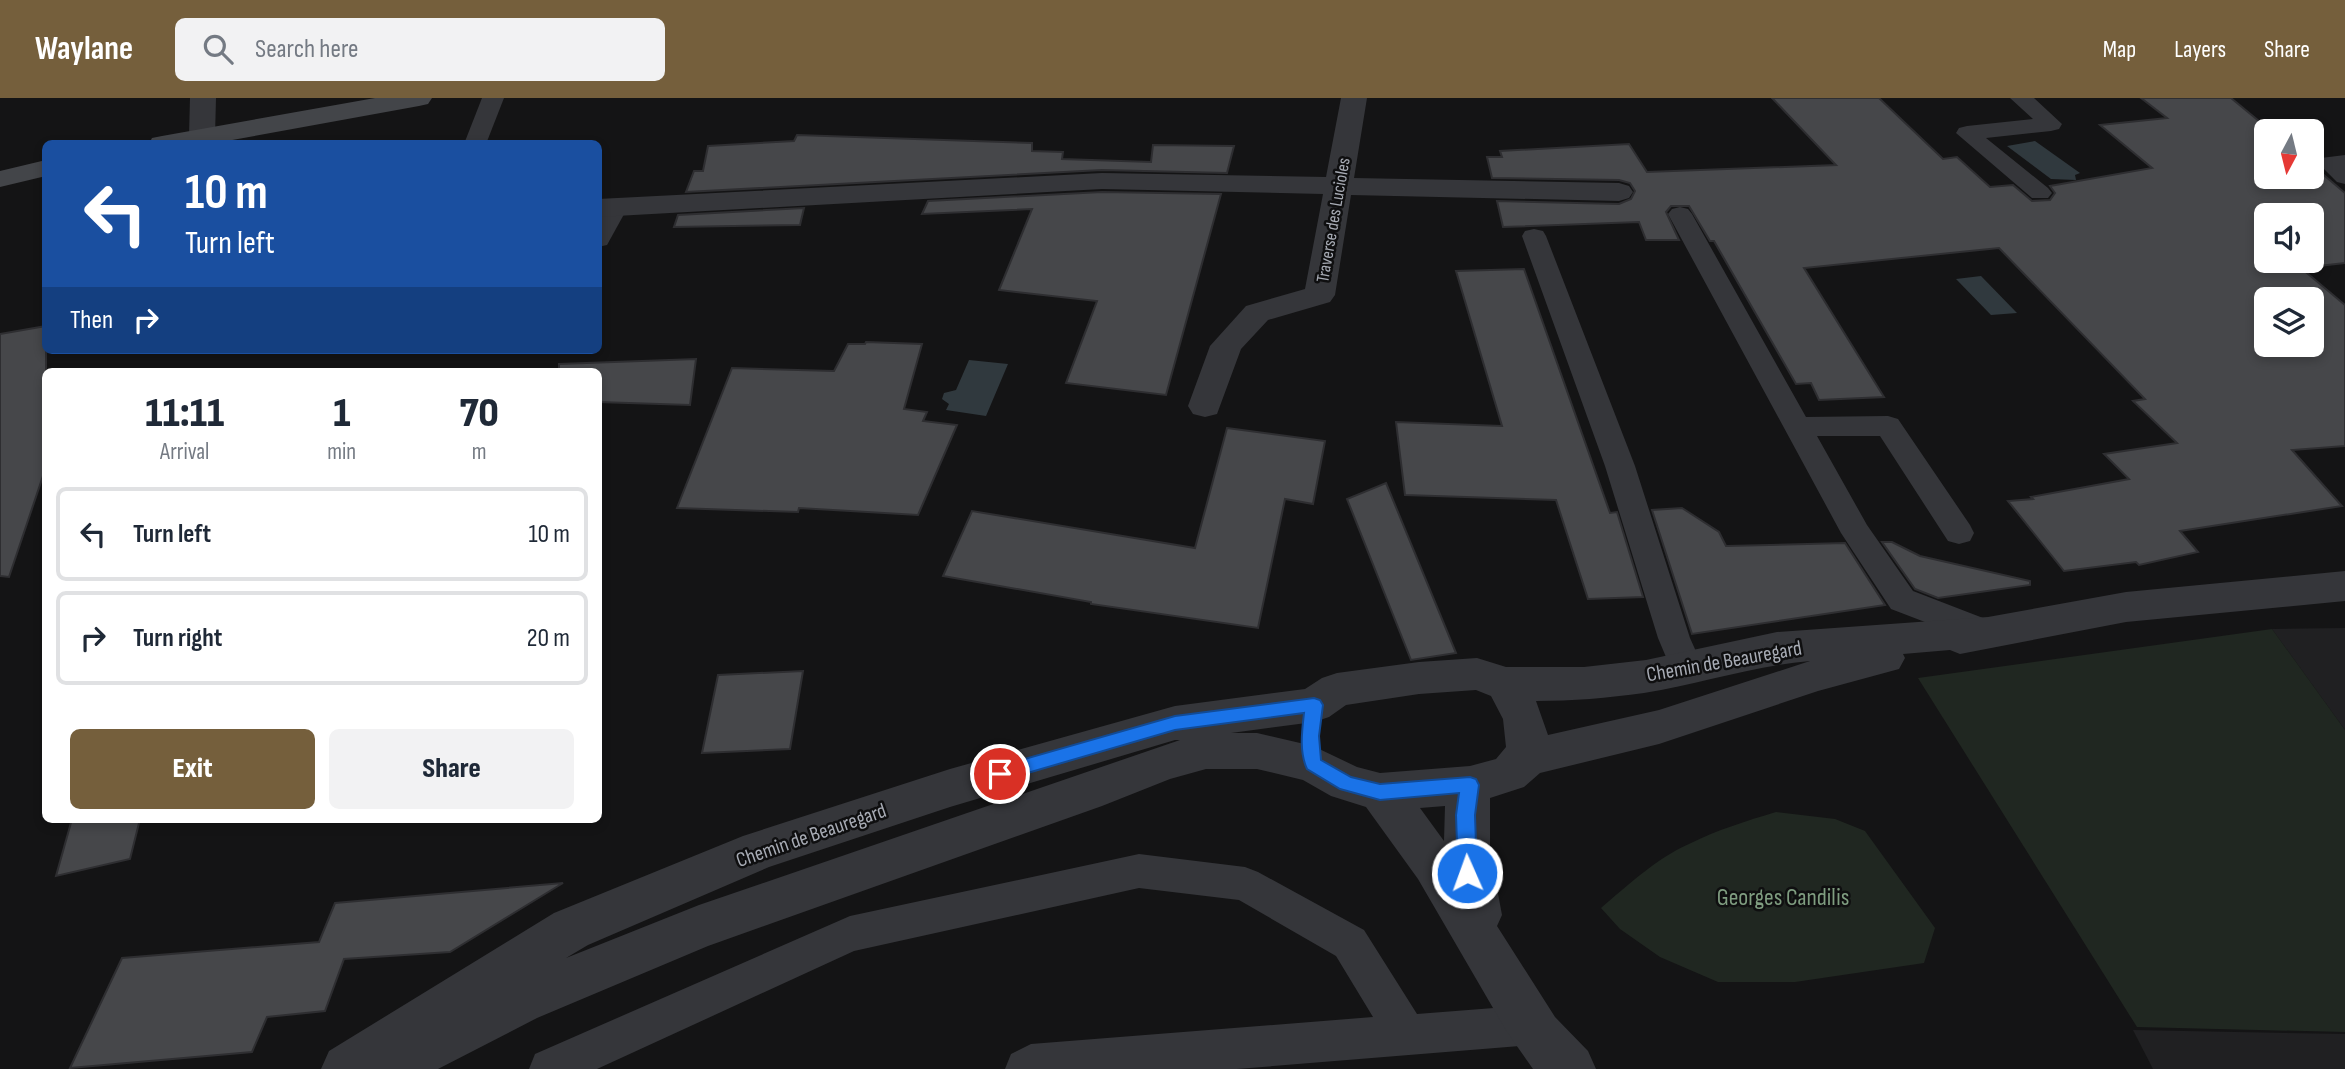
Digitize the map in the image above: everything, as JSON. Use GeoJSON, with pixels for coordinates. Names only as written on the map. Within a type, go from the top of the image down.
{"type":"FeatureCollection","features":[{"type":"Feature","properties":{"kind":"main road"},"geometry":{"type":"LineString","coordinates":[[182,140],[419,98]]}},
{"type":"Feature","properties":{"kind":"main road"},"geometry":{"type":"LineString","coordinates":[[0,179],[42,169]]}},
{"type":"Feature","properties":{"kind":"street"},"geometry":{"type":"LineString","coordinates":[[202,136],[203,98]]}},
{"type":"Feature","properties":{"kind":"street","name":"Traverse des Lucioles"},"geometry":{"type":"LineString","coordinates":[[1205,406],[1226,346],[1257,313],[1319,295],[1354,98]]}},
{"type":"Feature","properties":{"kind":"street"},"geometry":{"type":"LineString","coordinates":[[607,208],[1102,181],[1619,192]]}},
{"type":"Feature","properties":{"kind":"street","name":"Chemin de Beauregard"},"geometry":{"type":"LineString","coordinates":[[1313,764],[1346,783],[1380,792],[1470,785],[1508,774],[1527,758],[1658,727],[1818,675],[1984,632],[2126,607],[2339,587]]}},
{"type":"Feature","properties":{"kind":"street","name":"Chemin de Beauregard"},"geometry":{"type":"LineString","coordinates":[[347,1069],[572,929],[759,850],[950,788],[1175,723],[1314,705],[1337,690],[1419,678],[1477,674],[1506,684],[1584,684],[1777,648],[1984,632]]}},
{"type":"Feature","properties":{"kind":"street"},"geometry":{"type":"LineString","coordinates":[[1506,684],[1524,716],[1529,737],[1527,758]]}},
{"type":"Feature","properties":{"kind":"street"},"geometry":{"type":"LineString","coordinates":[[386,1069],[520,1001],[699,927],[1073,797],[1164,762],[1206,751],[1257,751],[1313,764],[1310,736],[1314,705]]}},
{"type":"Feature","properties":{"kind":"street"},"geometry":{"type":"LineString","coordinates":[[1470,785],[1466,815],[1467,873],[1489,958]]}},
{"type":"Feature","properties":{"kind":"street"},"geometry":{"type":"LineString","coordinates":[[1380,792],[1431,856],[1489,958],[1550,1053],[1570,1069]]}},
{"type":"Feature","properties":{"kind":"lane"},"geometry":{"type":"LineString","coordinates":[[477,140],[493,98]]}},
{"type":"Feature","properties":{"kind":"lane"},"geometry":{"type":"LineString","coordinates":[[2021,98],[2051,124],[1967,132],[2040,193]]}},
{"type":"Feature","properties":{"kind":"lane"},"geometry":{"type":"LineString","coordinates":[[2345,162],[2329,163],[2345,177]]}},
{"type":"Feature","properties":{"kind":"lane"},"geometry":{"type":"LineString","coordinates":[[602,226],[607,208]]}},
{"type":"Feature","properties":{"kind":"lane"},"geometry":{"type":"LineString","coordinates":[[1679,214],[1856,533],[1902,600],[1984,632]]}},
{"type":"Feature","properties":{"kind":"lane"},"geometry":{"type":"LineString","coordinates":[[1534,236],[1620,467],[1674,638],[1686,667]]}},
{"type":"Feature","properties":{"kind":"lane"},"geometry":{"type":"LineString","coordinates":[[1798,427],[1888,426],[1959,533]]}},
{"type":"Feature","properties":{"kind":"lane"},"geometry":{"type":"LineString","coordinates":[[550,1069],[850,934],[1139,871],[1245,884],[1350,943],[1406,1035]]}},
{"type":"Feature","properties":{"kind":"lane"},"geometry":{"type":"LineString","coordinates":[[1026,1069],[1031,1065],[1532,1025]]}},
{"type":"Feature","properties":{"kind":"shaded area"},"geometry":{"type":"Polygon","coordinates":[[[2035,141],[2080,173],[2075,175],[2076,180],[2051,179],[2007,146],[2035,141]]]}},
{"type":"Feature","properties":{"kind":"shaded area"},"geometry":{"type":"Polygon","coordinates":[[[1981,276],[2017,313],[1991,315],[1956,279],[1981,276]]]}},
{"type":"Feature","properties":{"kind":"shaded area"},"geometry":{"type":"Polygon","coordinates":[[[969,360],[1008,364],[986,416],[946,410],[949,404],[942,399],[944,393],[956,390],[969,360]]]}},
{"type":"Feature","properties":{"kind":"shaded area"},"geometry":{"type":"Polygon","coordinates":[[[2345,628],[2345,730],[2272,629],[2345,628]]]}},
{"type":"Feature","properties":{"kind":"shaded area"},"geometry":{"type":"Polygon","coordinates":[[[2133,1030],[2345,1034],[2345,1069],[2153,1069],[2133,1030]]]}},
{"type":"Feature","properties":{"kind":"green space"},"geometry":{"type":"Polygon","coordinates":[[[2272,629],[2345,730],[2345,1032],[2137,1027],[1918,678],[2272,629]]]}},
{"type":"Feature","properties":{"kind":"green space","name":"Georges Candilis"},"geometry":{"type":"Polygon","coordinates":[[[1776,812],[1835,819],[1865,831],[1935,928],[1924,963],[1795,982],[1718,982],[1660,957],[1620,929],[1601,908],[1643,873],[1677,850],[1721,830],[1776,812]]]}},
{"type":"Feature","properties":{"kind":"building"},"geometry":{"type":"Polygon","coordinates":[[[1772,98],[1879,98],[1943,159],[1957,157],[1990,187],[2013,185],[2032,201],[2050,200],[2055,193],[2050,186],[2152,168],[2100,125],[2167,118],[2141,98],[2231,98],[2256,119],[2254,119],[2254,189],[2324,189],[2324,175],[2345,193],[2345,263],[2324,265],[2324,203],[2254,203],[2254,273],[2307,273],[2324,287],[2254,287],[2254,357],[2324,357],[2324,287],[2345,305],[2345,446],[2292,450],[2342,506],[2180,531],[2198,552],[2139,565],[2136,562],[2064,571],[2008,501],[2033,499],[2031,497],[2129,479],[2104,454],[2177,443],[2133,401],[2145,399],[1999,248],[1804,268],[1884,397],[1819,400],[1811,383],[1796,384],[1714,241],[1710,241],[1689,206],[1671,206],[1666,212],[1679,240],[1646,240],[1639,222],[1503,227],[1497,201],[1619,204],[1631,199],[1635,191],[1630,183],[1619,180],[1492,178],[1487,157],[1502,157],[1500,151],[1629,144],[1647,172],[1836,165],[1772,98]]]}},
{"type":"Feature","properties":{"kind":"building"},"geometry":{"type":"Polygon","coordinates":[[[797,135],[1032,143],[1032,151],[1063,152],[1062,159],[1151,162],[1153,145],[1234,146],[1227,173],[1102,170],[686,192],[694,171],[703,171],[708,146],[794,141],[797,135]]]}},
{"type":"Feature","properties":{"kind":"building"},"geometry":{"type":"Polygon","coordinates":[[[1102,192],[1221,194],[1166,395],[1066,383],[1097,301],[999,290],[1032,209],[922,214],[928,201],[1102,192]]]}},
{"type":"Feature","properties":{"kind":"building"},"geometry":{"type":"Polygon","coordinates":[[[804,208],[800,225],[674,227],[678,215],[804,208]]]}},
{"type":"Feature","properties":{"kind":"building"},"geometry":{"type":"Polygon","coordinates":[[[1524,269],[1610,513],[1617,512],[1643,597],[1588,599],[1556,500],[1405,495],[1396,422],[1502,426],[1456,271],[1524,269]]]}},
{"type":"Feature","properties":{"kind":"building"},"geometry":{"type":"Polygon","coordinates":[[[42,327],[42,354],[46,354],[46,368],[42,368],[42,479],[9,577],[0,576],[0,334],[42,327]]]}},
{"type":"Feature","properties":{"kind":"building"},"geometry":{"type":"Polygon","coordinates":[[[848,344],[922,344],[904,409],[927,412],[923,421],[957,425],[918,515],[799,508],[798,512],[677,508],[732,368],[834,371],[848,344]]]}},
{"type":"Feature","properties":{"kind":"building"},"geometry":{"type":"Polygon","coordinates":[[[696,359],[690,405],[602,402],[602,368],[559,368],[559,364],[696,359]]]}},
{"type":"Feature","properties":{"kind":"building"},"geometry":{"type":"Polygon","coordinates":[[[1227,428],[1325,441],[1313,504],[1285,499],[1258,628],[1091,604],[943,576],[972,511],[1195,548],[1227,428]]]}},
{"type":"Feature","properties":{"kind":"building"},"geometry":{"type":"Polygon","coordinates":[[[1386,483],[1456,653],[1411,660],[1347,499],[1386,483]]]}},
{"type":"Feature","properties":{"kind":"building"},"geometry":{"type":"Polygon","coordinates":[[[1682,508],[1719,532],[1726,546],[1845,543],[1885,605],[1692,634],[1652,510],[1682,508]]]}},
{"type":"Feature","properties":{"kind":"building"},"geometry":{"type":"Polygon","coordinates":[[[1882,542],[1892,542],[1920,556],[2030,581],[2030,585],[1938,598],[1915,589],[1882,542]]]}},
{"type":"Feature","properties":{"kind":"building"},"geometry":{"type":"Polygon","coordinates":[[[803,671],[790,749],[702,753],[718,675],[803,671]]]}},
{"type":"Feature","properties":{"kind":"building"},"geometry":{"type":"Polygon","coordinates":[[[71,823],[139,823],[130,859],[56,876],[71,823]]]}},
{"type":"Feature","properties":{"kind":"building"},"geometry":{"type":"Polygon","coordinates":[[[563,883],[450,952],[344,959],[325,1011],[267,1017],[252,1052],[70,1068],[122,958],[319,942],[335,903],[563,883]]]}},
{"type":"Feature","properties":{"kind":"route"},"geometry":{"type":"LineString","coordinates":[[1000,774],[1175,723],[1314,705],[1310,736],[1313,764],[1346,783],[1380,792],[1470,785],[1466,815],[1467,873]]}}]}
